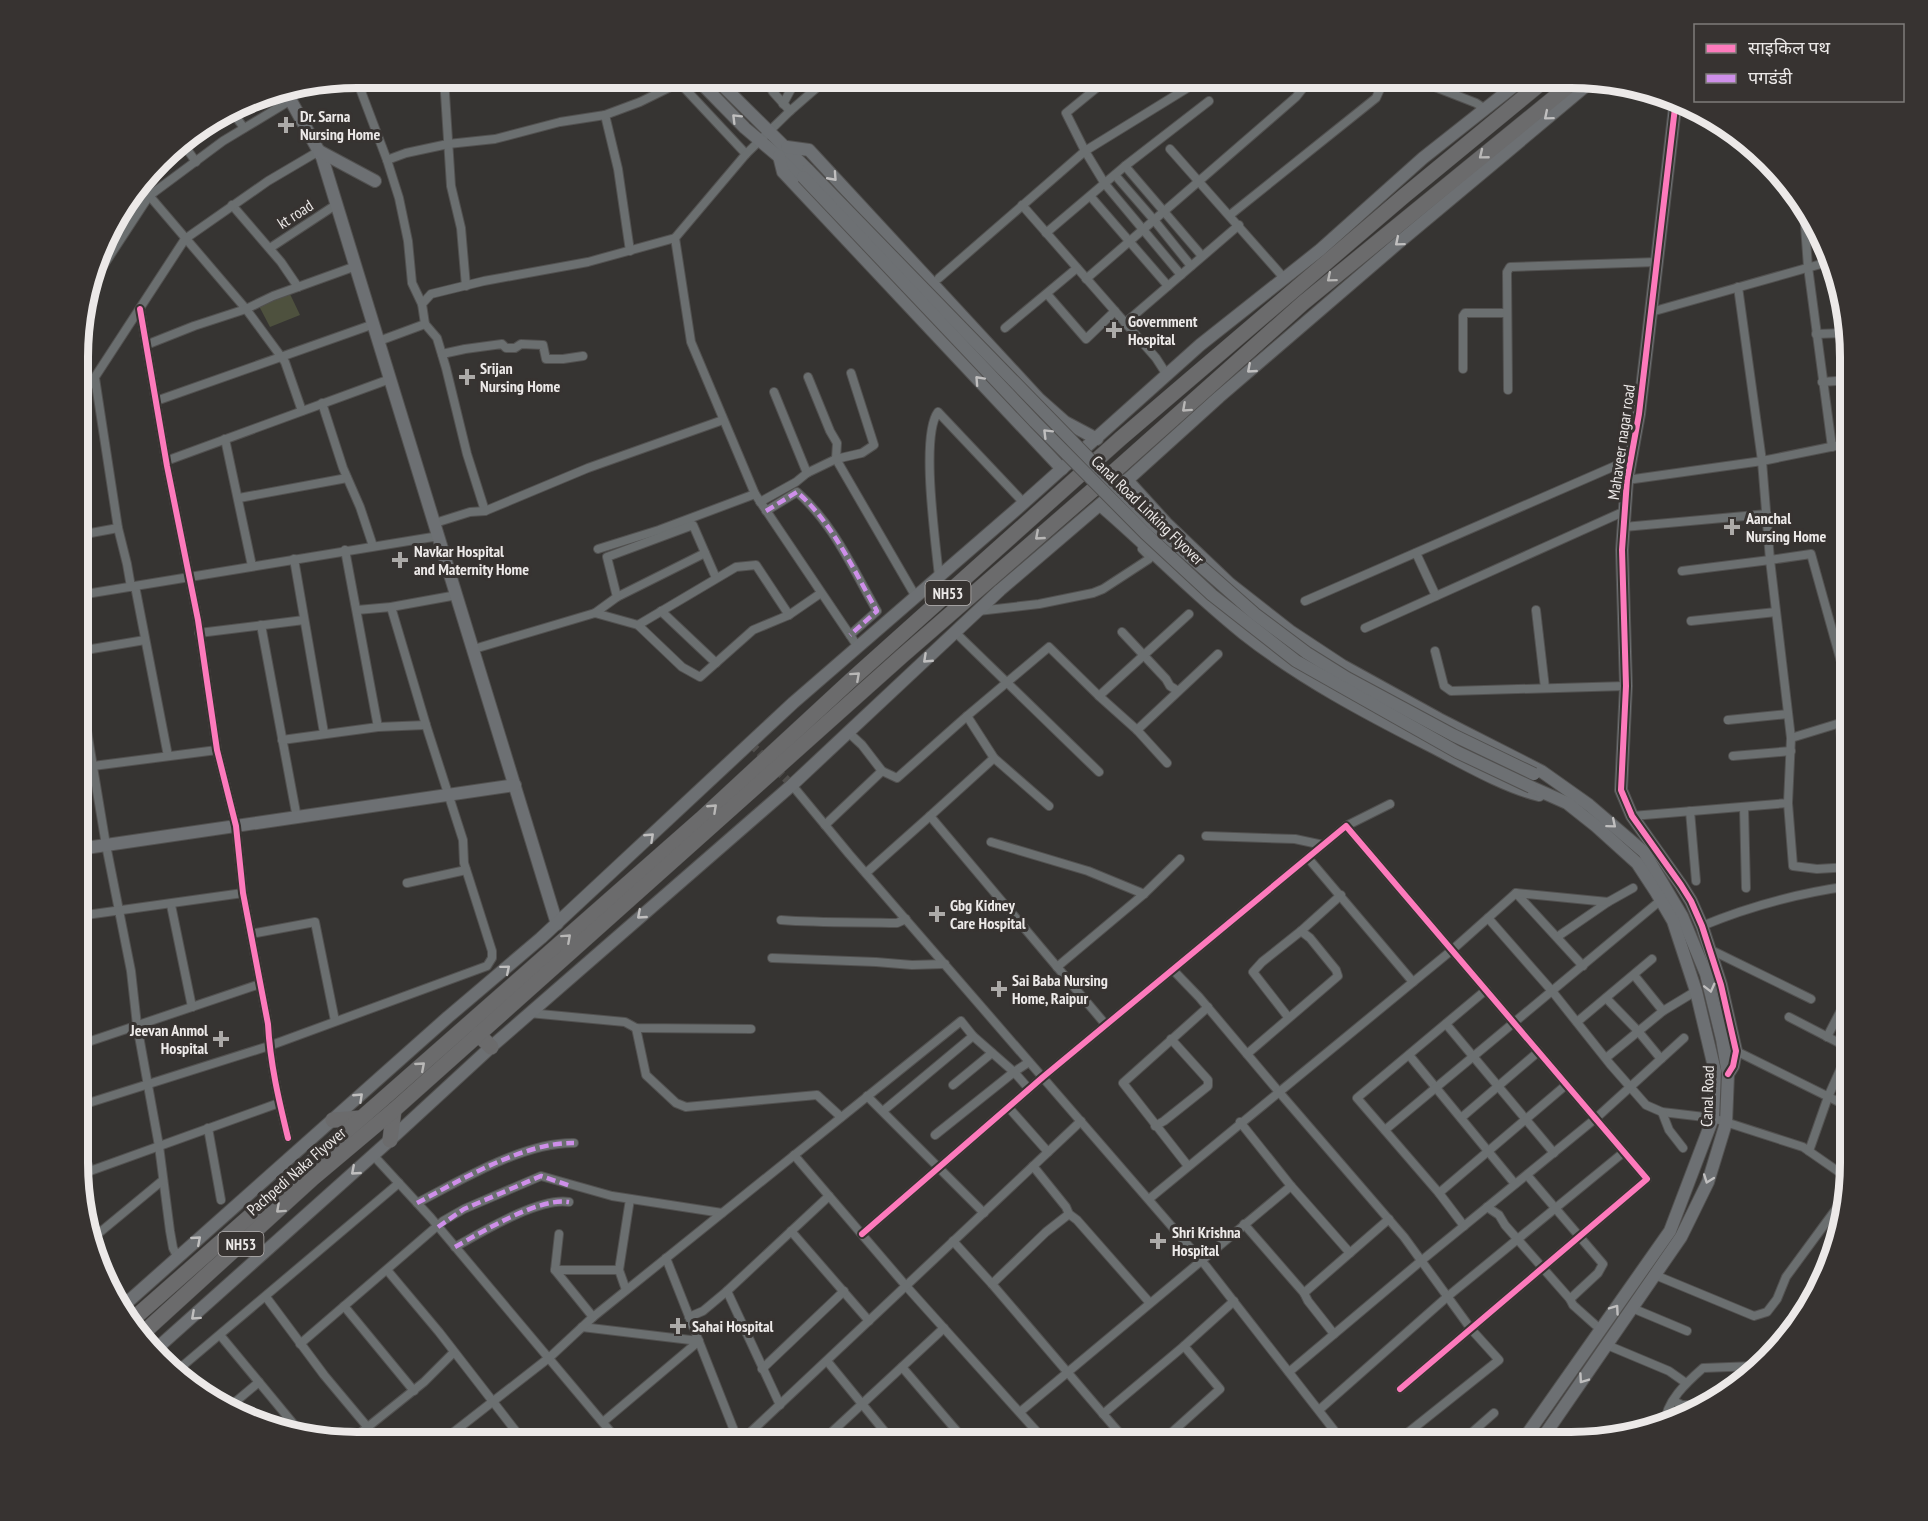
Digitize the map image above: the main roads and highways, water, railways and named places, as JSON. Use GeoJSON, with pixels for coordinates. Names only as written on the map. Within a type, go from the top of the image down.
{"type":"FeatureCollection","features":[{"type":"Feature","properties":{"kind":"highway","name":"NH53"},"geometry":{"type":"LineString","coordinates":[[361,1119],[701,819],[850,681],[1120,439],[1404,196],[1534,89]]}},
{"type":"Feature","properties":{"kind":"highway","name":"NH53"},"geometry":{"type":"LineString","coordinates":[[394,1110],[902,656],[1118,468],[1310,296],[1565,89]]}},
{"type":"Feature","properties":{"kind":"highway"},"geometry":{"type":"LineString","coordinates":[[478,1034],[491,1047]]}},
{"type":"Feature","properties":{"kind":"highway"},"geometry":{"type":"LineString","coordinates":[[390,1140],[394,1110]]}},
{"type":"Feature","properties":{"kind":"highway","name":"Pachpedi Naka Flyover"},"geometry":{"type":"LineString","coordinates":[[136,1316],[334,1151],[394,1110]]}},
{"type":"Feature","properties":{"kind":"highway"},"geometry":{"type":"LineString","coordinates":[[333,1120],[361,1119]]}},
{"type":"Feature","properties":{"kind":"highway","name":"Pachpedi Naka Flyover"},"geometry":{"type":"LineString","coordinates":[[146,1330],[334,1151],[361,1119]]}},
{"type":"Feature","properties":{"kind":"main road"},"geometry":{"type":"LineString","coordinates":[[707,89],[760,140],[783,152],[809,150],[1039,399],[1065,422],[1097,439]]}},
{"type":"Feature","properties":{"kind":"main road"},"geometry":{"type":"LineString","coordinates":[[726,89],[770,131],[783,152],[783,172],[1062,469]]}},
{"type":"Feature","properties":{"kind":"main road"},"geometry":{"type":"LineString","coordinates":[[128,1302],[557,924],[793,703],[1097,439],[1200,345],[1320,249],[1423,158],[1510,89]]}},
{"type":"Feature","properties":{"kind":"main road"},"geometry":{"type":"LineString","coordinates":[[160,1346],[491,1047],[792,784],[978,611],[1219,397],[1397,243],[1582,89]]}},
{"type":"Feature","properties":{"kind":"main road"},"geometry":{"type":"LineString","coordinates":[[289,98],[319,151],[337,204],[557,924]]}},
{"type":"Feature","properties":{"kind":"main road","name":"Mahaveer nagar road"},"geometry":{"type":"LineString","coordinates":[[1675,109],[1639,414],[1627,480],[1622,550],[1626,686],[1621,790],[1632,816],[1686,893],[1702,926],[1724,994],[1736,1051],[1733,1066],[1728,1074]]}},
{"type":"Feature","properties":{"kind":"main road"},"geometry":{"type":"LineString","coordinates":[[319,151],[375,181]]}},
{"type":"Feature","properties":{"kind":"main road","name":"Canal Road Linking Flyover"},"geometry":{"type":"LineString","coordinates":[[783,152],[1153,524],[1255,614],[1307,653],[1347,678],[1532,780],[1563,794]]}},
{"type":"Feature","properties":{"kind":"main road"},"geometry":{"type":"LineString","coordinates":[[1127,480],[1166,523],[1230,584],[1290,631],[1343,666],[1540,771],[1563,794]]}},
{"type":"Feature","properties":{"kind":"main road"},"geometry":{"type":"LineString","coordinates":[[1100,505],[1243,633],[1309,680],[1388,724],[1525,792],[1563,794]]}},
{"type":"Feature","properties":{"kind":"main road"},"geometry":{"type":"LineString","coordinates":[[88,848],[516,785]]}},
{"type":"Feature","properties":{"kind":"main road","name":"Canal Road"},"geometry":{"type":"LineString","coordinates":[[1529,1432],[1670,1231],[1713,1119],[1715,1071],[1696,991],[1673,921],[1637,863],[1567,803],[1563,794]]}},
{"type":"Feature","properties":{"kind":"main road","name":"Canal Road"},"geometry":{"type":"LineString","coordinates":[[1547,1432],[1681,1237],[1708,1182],[1726,1123],[1728,1074],[1706,974],[1682,916],[1644,852],[1589,806],[1563,794]]}},
{"type":"Feature","properties":{"kind":"tunnel"},"geometry":{"type":"LineString","coordinates":[[751,744],[792,785]]}},
{"type":"Feature","properties":{"kind":"place","name":"Dr. Sarna Nursing Home"},"geometry":{"type":"Point","coordinates":[286,125]}},
{"type":"Feature","properties":{"kind":"place","name":"Government Hospital"},"geometry":{"type":"Point","coordinates":[1114,330]}},
{"type":"Feature","properties":{"kind":"place","name":"Srijan Nursing Home"},"geometry":{"type":"Point","coordinates":[467,377]}},
{"type":"Feature","properties":{"kind":"place","name":"Aanchal Nursing Home"},"geometry":{"type":"Point","coordinates":[1732,527]}},
{"type":"Feature","properties":{"kind":"place","name":"Navkar Hospital and Maternity Home"},"geometry":{"type":"Point","coordinates":[400,560]}},
{"type":"Feature","properties":{"kind":"place","name":"Gbg Kidney Care Hospital"},"geometry":{"type":"Point","coordinates":[937,914]}},
{"type":"Feature","properties":{"kind":"place","name":"Sai Baba Nursing Home, Raipur"},"geometry":{"type":"Point","coordinates":[999,989]}},
{"type":"Feature","properties":{"kind":"place","name":"Jeevan Anmol Hospital"},"geometry":{"type":"Point","coordinates":[221,1039]}},
{"type":"Feature","properties":{"kind":"place","name":"Shri Krishna Hospital"},"geometry":{"type":"Point","coordinates":[1158,1241]}},
{"type":"Feature","properties":{"kind":"place","name":"Sahai Hospital"},"geometry":{"type":"Point","coordinates":[678,1326]}}]}
